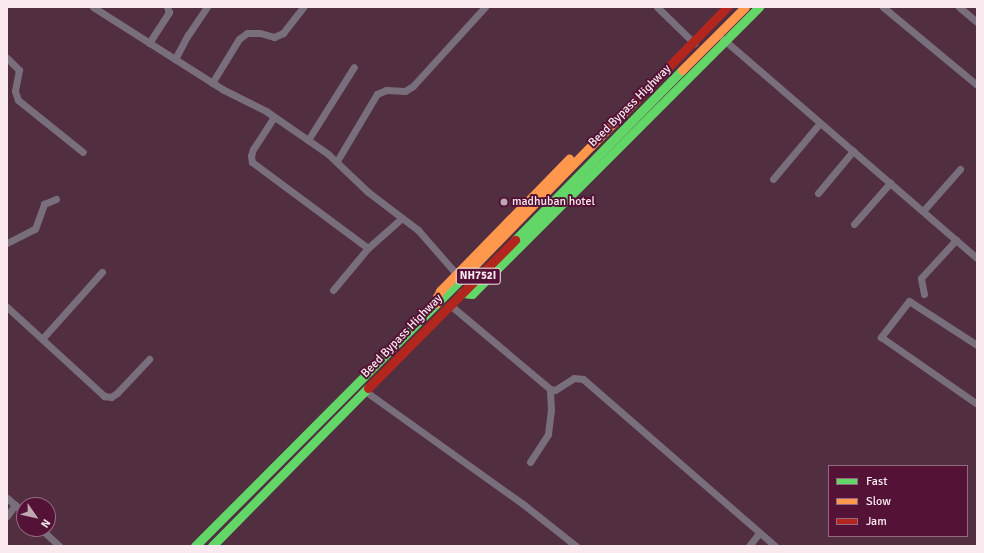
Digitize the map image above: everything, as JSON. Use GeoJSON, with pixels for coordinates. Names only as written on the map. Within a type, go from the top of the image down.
{"type":"FeatureCollection","features":[{"type":"Feature","properties":{"kind":"main road"},"geometry":{"type":"LineString","coordinates":[[691,40],[720,7]]}},
{"type":"Feature","properties":{"kind":"main road","name":"Beed Bypass Highway"},"geometry":{"type":"LineString","coordinates":[[195,546],[437,303],[458,277],[691,40],[727,7]]}},
{"type":"Feature","properties":{"kind":"main road","name":"Beed Bypass Highway"},"geometry":{"type":"LineString","coordinates":[[212,546],[702,50],[721,37],[745,7]]}},
{"type":"Feature","properties":{"kind":"main road"},"geometry":{"type":"LineString","coordinates":[[462,293],[472,294],[721,37],[758,7]]}},
{"type":"Feature","properties":{"kind":"street"},"geometry":{"type":"LineString","coordinates":[[93,7],[212,83],[274,117],[308,140],[336,161],[368,192],[418,230],[458,277]]}},
{"type":"Feature","properties":{"kind":"street"},"geometry":{"type":"LineString","coordinates":[[149,43],[169,12],[167,7]]}},
{"type":"Feature","properties":{"kind":"street"},"geometry":{"type":"LineString","coordinates":[[175,59],[188,35],[207,7]]}},
{"type":"Feature","properties":{"kind":"street"},"geometry":{"type":"LineString","coordinates":[[212,83],[240,39],[247,33],[260,33],[274,36],[283,33],[303,7]]}},
{"type":"Feature","properties":{"kind":"street"},"geometry":{"type":"LineString","coordinates":[[336,161],[377,94],[386,90],[405,91],[412,86],[485,7]]}},
{"type":"Feature","properties":{"kind":"street"},"geometry":{"type":"LineString","coordinates":[[657,7],[702,50]]}},
{"type":"Feature","properties":{"kind":"street"},"geometry":{"type":"LineString","coordinates":[[883,7],[977,85]]}},
{"type":"Feature","properties":{"kind":"street"},"geometry":{"type":"LineString","coordinates":[[959,7],[977,22]]}},
{"type":"Feature","properties":{"kind":"street"},"geometry":{"type":"LineString","coordinates":[[721,37],[977,258]]}},
{"type":"Feature","properties":{"kind":"street"},"geometry":{"type":"LineString","coordinates":[[7,58],[19,70],[14,91],[18,100],[83,152]]}},
{"type":"Feature","properties":{"kind":"street"},"geometry":{"type":"LineString","coordinates":[[308,140],[354,67]]}},
{"type":"Feature","properties":{"kind":"street"},"geometry":{"type":"LineString","coordinates":[[274,117],[253,149],[251,156],[252,162],[368,248]]}},
{"type":"Feature","properties":{"kind":"street"},"geometry":{"type":"LineString","coordinates":[[773,179],[820,123]]}},
{"type":"Feature","properties":{"kind":"street"},"geometry":{"type":"LineString","coordinates":[[818,192],[853,151]]}},
{"type":"Feature","properties":{"kind":"street"},"geometry":{"type":"LineString","coordinates":[[922,211],[960,169]]}},
{"type":"Feature","properties":{"kind":"street"},"geometry":{"type":"LineString","coordinates":[[854,224],[890,183]]}},
{"type":"Feature","properties":{"kind":"street"},"geometry":{"type":"LineString","coordinates":[[7,243],[35,229],[44,204],[56,199]]}},
{"type":"Feature","properties":{"kind":"street"},"geometry":{"type":"LineString","coordinates":[[333,290],[368,248],[402,218]]}},
{"type":"Feature","properties":{"kind":"street"},"geometry":{"type":"LineString","coordinates":[[924,294],[921,278],[956,240]]}},
{"type":"Feature","properties":{"kind":"street"},"geometry":{"type":"LineString","coordinates":[[42,339],[102,272]]}},
{"type":"Feature","properties":{"kind":"street"},"geometry":{"type":"LineString","coordinates":[[977,346],[909,301],[881,337],[977,404]]}},
{"type":"Feature","properties":{"kind":"street"},"geometry":{"type":"LineString","coordinates":[[450,305],[550,389],[554,390],[574,378],[583,379],[775,546]]}},
{"type":"Feature","properties":{"kind":"street"},"geometry":{"type":"LineString","coordinates":[[7,307],[104,396],[111,397],[117,393],[149,359]]}},
{"type":"Feature","properties":{"kind":"street"},"geometry":{"type":"LineString","coordinates":[[530,462],[548,434],[551,410],[550,389]]}},
{"type":"Feature","properties":{"kind":"street"},"geometry":{"type":"LineString","coordinates":[[366,391],[523,504],[576,546]]}},
{"type":"Feature","properties":{"kind":"street"},"geometry":{"type":"LineString","coordinates":[[7,498],[16,506],[7,516]]}},
{"type":"Feature","properties":{"kind":"street"},"geometry":{"type":"LineString","coordinates":[[749,546],[759,532]]}},
{"type":"Feature","properties":{"kind":"street"},"geometry":{"type":"LineString","coordinates":[[49,537],[59,546]]}},
{"type":"Feature","properties":{"kind":"traffic: fast"},"geometry":{"type":"LineString","coordinates":[[462,293],[472,294],[759,7]]}},
{"type":"Feature","properties":{"kind":"traffic: fast"},"geometry":{"type":"LineString","coordinates":[[515,240],[682,70]]}},
{"type":"Feature","properties":{"kind":"traffic: fast"},"geometry":{"type":"LineString","coordinates":[[195,546],[464,276]]}},
{"type":"Feature","properties":{"kind":"traffic: fast"},"geometry":{"type":"LineString","coordinates":[[212,546],[368,388]]}},
{"type":"Feature","properties":{"kind":"traffic: slow"},"geometry":{"type":"LineString","coordinates":[[682,70],[745,7]]}},
{"type":"Feature","properties":{"kind":"traffic: slow"},"geometry":{"type":"LineString","coordinates":[[464,276],[637,99]]}},
{"type":"Feature","properties":{"kind":"traffic: slow"},"geometry":{"type":"LineString","coordinates":[[437,303],[437,297],[440,291],[569,159]]}},
{"type":"Feature","properties":{"kind":"traffic: jam"},"geometry":{"type":"LineString","coordinates":[[637,99],[727,7]]}},
{"type":"Feature","properties":{"kind":"traffic: jam"},"geometry":{"type":"LineString","coordinates":[[368,388],[515,240]]}},
{"type":"Feature","properties":{"kind":"place","name":"madhuban hotel"},"geometry":{"type":"Point","coordinates":[504,202]}}]}
